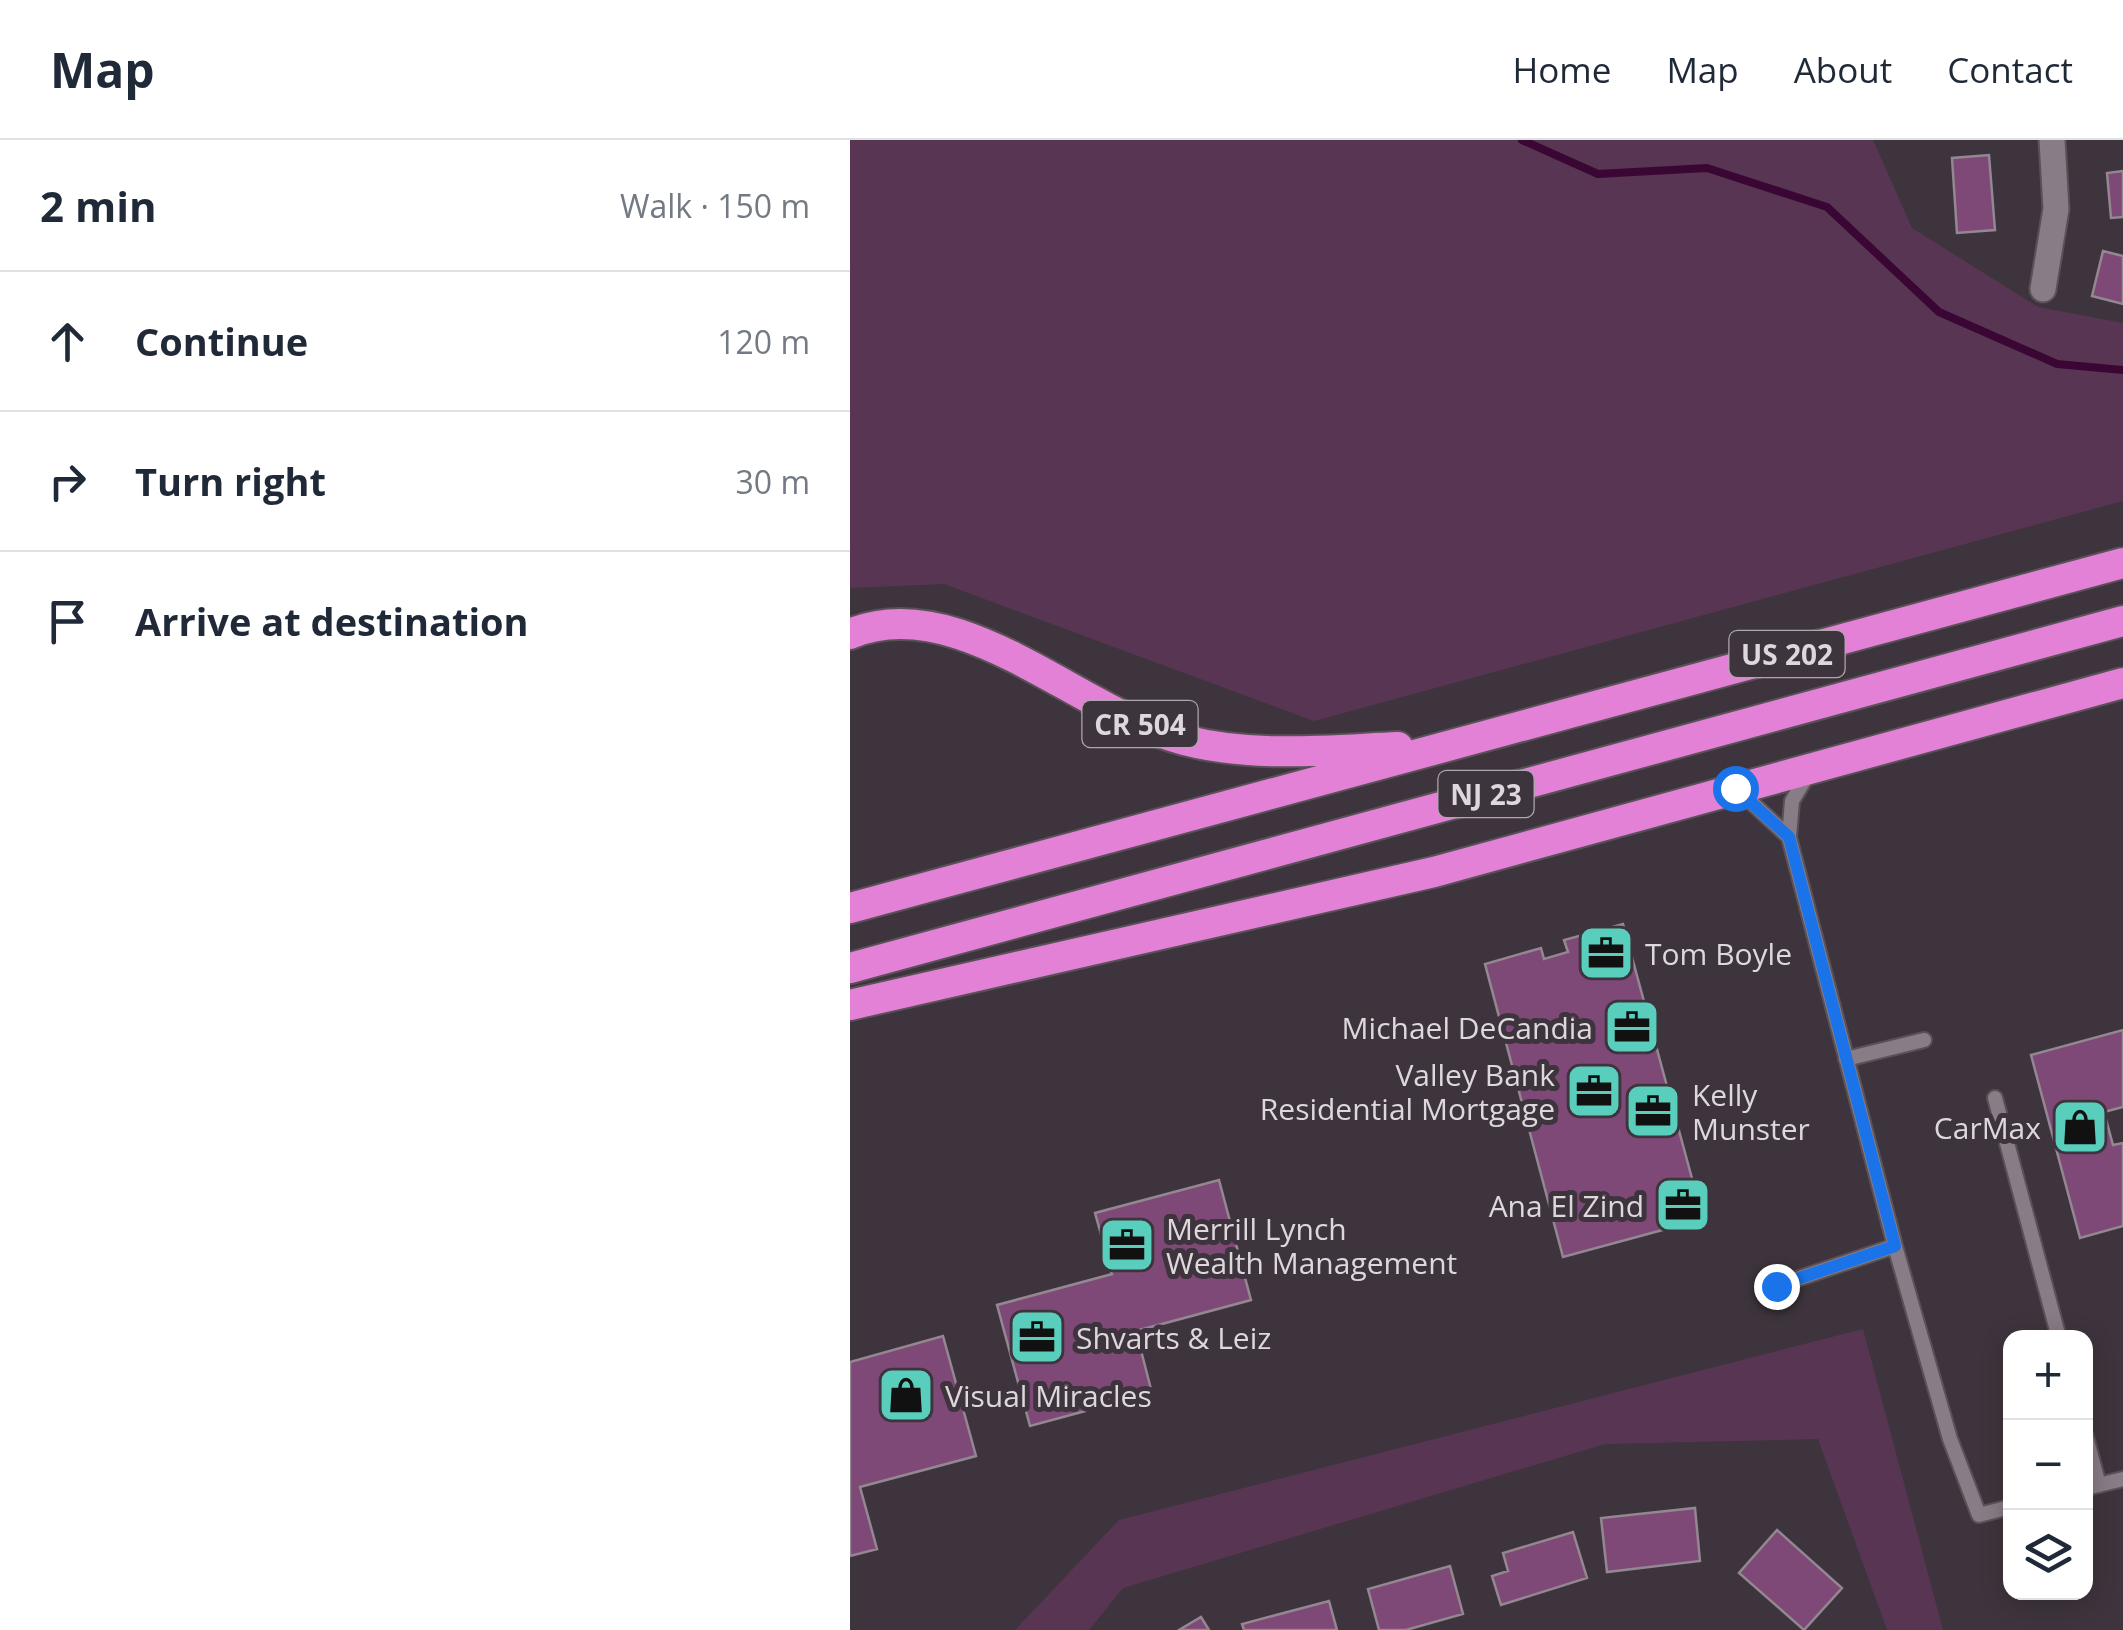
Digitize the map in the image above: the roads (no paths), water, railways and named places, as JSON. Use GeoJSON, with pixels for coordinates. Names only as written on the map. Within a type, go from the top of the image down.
{"type":"FeatureCollection","features":[{"type":"Feature","properties":{"kind":"highway","name":"US 202"},"geometry":{"type":"LineString","coordinates":[[850,908],[2123,563]]}},
{"type":"Feature","properties":{"kind":"highway","name":"NJ 23"},"geometry":{"type":"LineString","coordinates":[[850,968],[2123,621]]}},
{"type":"Feature","properties":{"kind":"highway","name":"CR 504"},"geometry":{"type":"LineString","coordinates":[[850,634],[889,622],[930,624],[971,638],[1122,717],[1186,741],[1299,751],[1451,745]]}},
{"type":"Feature","properties":{"kind":"highway"},"geometry":{"type":"LineString","coordinates":[[850,984],[864,1002],[1434,872],[2123,683]]}},
{"type":"Feature","properties":{"kind":"street"},"geometry":{"type":"LineString","coordinates":[[2043,289],[2056,209],[2052,140]]}},
{"type":"Feature","properties":{"kind":"lane"},"geometry":{"type":"LineString","coordinates":[[1812,767],[1792,801],[1789,837],[1846,1059],[1950,1440],[1979,1516],[2003,1510]]}},
{"type":"Feature","properties":{"kind":"lane"},"geometry":{"type":"LineString","coordinates":[[1735,788],[1789,837]]}},
{"type":"Feature","properties":{"kind":"lane"},"geometry":{"type":"LineString","coordinates":[[1846,1059],[1924,1040]]}},
{"type":"Feature","properties":{"kind":"lane"},"geometry":{"type":"LineString","coordinates":[[1994,1098],[2057,1330]]}},
{"type":"Feature","properties":{"kind":"lane"},"geometry":{"type":"LineString","coordinates":[[1776,1286],[1895,1246]]}},
{"type":"Feature","properties":{"kind":"lane"},"geometry":{"type":"LineString","coordinates":[[2093,1487],[2123,1479]]}},
{"type":"Feature","properties":{"kind":"waterway"},"geometry":{"type":"LineString","coordinates":[[1522,140],[1598,174],[1707,168],[1827,207],[1939,312],[2057,364],[2123,370]]}},
{"type":"Feature","properties":{"kind":"place","name":"Tom Boyle"},"geometry":{"type":"Point","coordinates":[1606,953]}},
{"type":"Feature","properties":{"kind":"place","name":"Michael DeCandia"},"geometry":{"type":"Point","coordinates":[1632,1027]}},
{"type":"Feature","properties":{"kind":"place","name":"Valley Bank Residential Mortgage"},"geometry":{"type":"Point","coordinates":[1594,1091]}},
{"type":"Feature","properties":{"kind":"place","name":"Kelly Munster"},"geometry":{"type":"Point","coordinates":[1653,1111]}},
{"type":"Feature","properties":{"kind":"place","name":"CarMax"},"geometry":{"type":"Point","coordinates":[2080,1127]}},
{"type":"Feature","properties":{"kind":"place","name":"Ana El Zind"},"geometry":{"type":"Point","coordinates":[1683,1205]}},
{"type":"Feature","properties":{"kind":"place","name":"Merrill Lynch Wealth Management"},"geometry":{"type":"Point","coordinates":[1127,1245]}},
{"type":"Feature","properties":{"kind":"place","name":"Shvarts & Leiz"},"geometry":{"type":"Point","coordinates":[1037,1337]}},
{"type":"Feature","properties":{"kind":"place","name":"Visual Miracles"},"geometry":{"type":"Point","coordinates":[906,1395]}}]}
